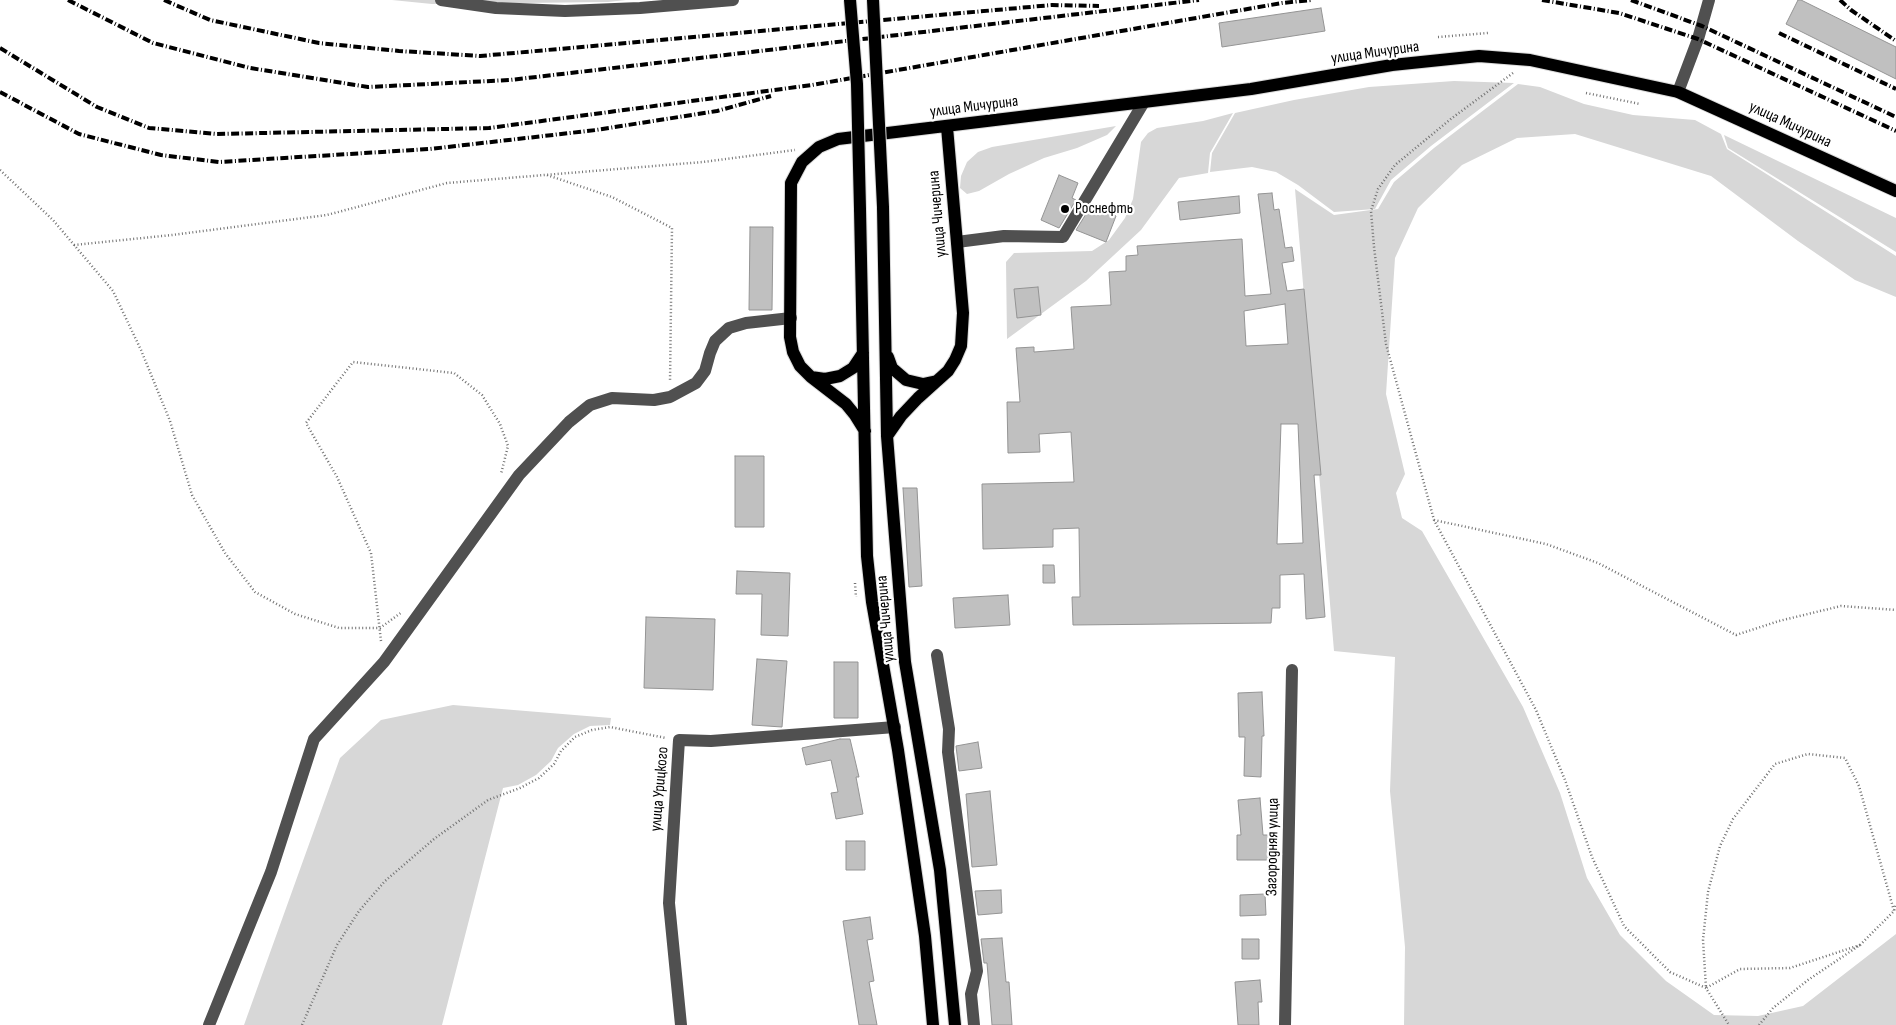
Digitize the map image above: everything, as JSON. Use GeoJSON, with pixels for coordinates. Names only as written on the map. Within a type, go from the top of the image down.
{"type":"FeatureCollection","features":[{"type":"Feature","properties":{"kind":"main road","name":"улица Чичерина"},"geometry":{"type":"LineString","coordinates":[[850,0],[857,84],[867,556],[872,602],[895,727],[925,936],[933,1025]]}},
{"type":"Feature","properties":{"kind":"main road","name":"улица Чичерина"},"geometry":{"type":"LineString","coordinates":[[873,0],[883,207],[887,436],[905,662],[940,870],[955,1025]]}},
{"type":"Feature","properties":{"kind":"main road","name":"улица Мичурина"},"geometry":{"type":"LineString","coordinates":[[819,147],[838,139],[1144,102],[1251,88],[1411,63],[1478,56],[1530,60],[1678,92],[1896,191]]}},
{"type":"Feature","properties":{"kind":"main road","name":"улица Чичерина"},"geometry":{"type":"LineString","coordinates":[[887,436],[901,416],[948,371],[961,346],[963,313],[947,127]]}},
{"type":"Feature","properties":{"kind":"main road"},"geometry":{"type":"LineString","coordinates":[[819,147],[802,162],[791,182],[790,337],[793,352],[800,366],[846,404],[865,431]]}},
{"type":"Feature","properties":{"kind":"main road"},"geometry":{"type":"LineString","coordinates":[[886,350],[892,368],[906,380],[923,384],[938,381]]}},
{"type":"Feature","properties":{"kind":"main road"},"geometry":{"type":"LineString","coordinates":[[811,377],[825,379],[840,376],[853,368],[863,354]]}},
{"type":"Feature","properties":{"kind":"street"},"geometry":{"type":"LineString","coordinates":[[441,0],[496,8],[565,11],[640,8],[733,0]]}},
{"type":"Feature","properties":{"kind":"street"},"geometry":{"type":"LineString","coordinates":[[1678,92],[1698,39],[1709,0]]}},
{"type":"Feature","properties":{"kind":"street"},"geometry":{"type":"LineString","coordinates":[[957,242],[1004,236],[1063,237],[1144,102]]}},
{"type":"Feature","properties":{"kind":"street"},"geometry":{"type":"LineString","coordinates":[[209,1025],[271,872],[314,739],[384,662],[519,475],[569,422],[590,405],[612,398],[654,400],[670,397],[696,383],[705,371],[715,342],[730,328],[746,323],[791,318]]}},
{"type":"Feature","properties":{"kind":"street"},"geometry":{"type":"LineString","coordinates":[[937,655],[949,728],[948,752],[977,971],[971,994],[974,1025]]}},
{"type":"Feature","properties":{"kind":"street","name":"Загородняя улица"},"geometry":{"type":"LineString","coordinates":[[1285,1025],[1292,670]]}},
{"type":"Feature","properties":{"kind":"street","name":"улица Урицкого"},"geometry":{"type":"LineString","coordinates":[[681,1025],[669,903],[679,740],[711,741],[895,727]]}},
{"type":"Feature","properties":{"kind":"path","name":"улица Мичурина"},"geometry":{"type":"LineString","coordinates":[[1438,36],[1488,33]]}},
{"type":"Feature","properties":{"kind":"path"},"geometry":{"type":"LineString","coordinates":[[1530,60],[1452,118],[1395,165],[1378,189],[1371,211],[1386,344],[1434,520],[1536,710],[1565,780],[1592,857],[1624,926],[1670,972],[1706,988]]}},
{"type":"Feature","properties":{"kind":"path"},"geometry":{"type":"LineString","coordinates":[[1586,92],[1640,104]]}},
{"type":"Feature","properties":{"kind":"path"},"geometry":{"type":"LineString","coordinates":[[74,245],[172,235],[328,215],[447,183],[703,162],[819,147]]}},
{"type":"Feature","properties":{"kind":"path"},"geometry":{"type":"LineString","coordinates":[[0,170],[53,220],[113,291],[141,350],[170,421],[192,495],[225,553],[255,592],[294,614],[339,628],[380,628],[407,609]]}},
{"type":"Feature","properties":{"kind":"path"},"geometry":{"type":"LineString","coordinates":[[545,175],[612,197],[672,228],[670,397]]}},
{"type":"Feature","properties":{"kind":"path"},"geometry":{"type":"LineString","coordinates":[[384,662],[371,553],[337,477],[306,423],[353,362],[454,374],[482,395],[500,424],[508,446],[502,474]]}},
{"type":"Feature","properties":{"kind":"path"},"geometry":{"type":"LineString","coordinates":[[1434,520],[1546,544],[1598,563],[1736,635],[1779,621],[1841,606],[1896,610]]}},
{"type":"Feature","properties":{"kind":"path"},"geometry":{"type":"LineString","coordinates":[[302,1025],[337,945],[359,911],[384,881],[434,839],[488,800],[520,788],[539,778],[554,764],[562,750],[575,738],[592,730],[610,727],[679,740]]}},
{"type":"Feature","properties":{"kind":"path"},"geometry":{"type":"LineString","coordinates":[[1730,1025],[1706,988],[1703,940],[1708,892],[1720,846],[1733,819],[1775,764],[1808,754],[1845,758],[1859,786],[1894,910]]}},
{"type":"Feature","properties":{"kind":"path"},"geometry":{"type":"LineString","coordinates":[[1759,1025],[1773,1008],[1794,991],[1860,945],[1894,910],[1896,904]]}},
{"type":"Feature","properties":{"kind":"path"},"geometry":{"type":"LineString","coordinates":[[1706,988],[1740,969],[1790,968],[1860,945]]}},
{"type":"Feature","properties":{"kind":"shaded area"},"geometry":{"type":"Polygon","coordinates":[[[392,0],[626,0],[608,2],[432,4],[392,0]]]}},
{"type":"Feature","properties":{"kind":"shaded area"},"geometry":{"type":"Polygon","coordinates":[[[1454,81],[1514,83],[1431,146],[1391,180],[1375,209],[1334,212],[1298,185],[1276,172],[1252,167],[1210,172],[1212,153],[1235,113],[1294,100],[1369,87],[1454,81]]]}},
{"type":"Feature","properties":{"kind":"shaded area"},"geometry":{"type":"Polygon","coordinates":[[[1518,84],[1540,87],[1584,104],[1633,115],[1695,120],[1721,134],[1727,149],[1896,256],[1896,297],[1855,280],[1798,241],[1711,176],[1575,134],[1517,138],[1462,165],[1418,208],[1395,258],[1386,394],[1405,474],[1396,493],[1402,518],[1422,531],[1523,707],[1560,793],[1587,878],[1620,935],[1666,981],[1714,1015],[1758,1016],[1803,1006],[1896,934],[1896,1025],[1404,1025],[1405,947],[1390,791],[1395,657],[1334,651],[1295,189],[1334,215],[1378,209],[1394,182],[1434,148],[1518,84]]]}},
{"type":"Feature","properties":{"kind":"shaded area"},"geometry":{"type":"Polygon","coordinates":[[[1233,113],[1210,153],[1208,173],[1179,178],[1141,230],[1086,281],[1007,339],[1006,262],[1014,253],[1092,251],[1109,240],[1125,218],[1133,199],[1141,142],[1148,133],[1157,128],[1203,121],[1233,113]]]}},
{"type":"Feature","properties":{"kind":"shaded area"},"geometry":{"type":"Polygon","coordinates":[[[1116,126],[1107,135],[1077,148],[1044,158],[1009,174],[979,191],[967,194],[960,188],[961,176],[967,162],[978,152],[992,147],[1116,126]]]}},
{"type":"Feature","properties":{"kind":"shaded area"},"geometry":{"type":"Polygon","coordinates":[[[1724,135],[1896,218],[1896,252],[1728,148],[1724,135]]]}},
{"type":"Feature","properties":{"kind":"shaded area"},"geometry":{"type":"Polygon","coordinates":[[[453,705],[611,718],[610,725],[590,726],[574,734],[558,748],[551,761],[536,775],[518,785],[503,788],[442,1025],[244,1025],[340,758],[381,720],[453,705]]]}},
{"type":"Feature","properties":{"kind":"building"},"geometry":{"type":"Polygon","coordinates":[[[1798,0],[1896,47],[1896,79],[1786,24],[1798,0]]]}},
{"type":"Feature","properties":{"kind":"building"},"geometry":{"type":"Polygon","coordinates":[[[1321,8],[1325,31],[1222,47],[1219,23],[1321,8]]]}},
{"type":"Feature","properties":{"kind":"building"},"geometry":{"type":"Polygon","coordinates":[[[1059,175],[1078,183],[1072,198],[1076,200],[1059,228],[1041,220],[1059,175]]]}},
{"type":"Feature","properties":{"kind":"building"},"geometry":{"type":"Polygon","coordinates":[[[1272,193],[1274,210],[1279,209],[1285,248],[1292,247],[1294,261],[1282,263],[1287,291],[1304,289],[1321,475],[1314,475],[1325,617],[1306,619],[1304,574],[1280,575],[1280,608],[1272,608],[1271,623],[1073,625],[1072,597],[1080,597],[1079,528],[1053,529],[1053,547],[983,549],[982,484],[1074,482],[1071,432],[1039,434],[1040,452],[1008,453],[1007,402],[1020,402],[1016,348],[1034,347],[1034,352],[1074,349],[1071,307],[1111,305],[1109,272],[1126,271],[1126,256],[1138,255],[1137,246],[1242,239],[1245,296],[1271,294],[1258,194],[1272,193]],[[1285,304],[1244,311],[1246,346],[1288,344],[1285,304]],[[1281,424],[1277,544],[1303,543],[1298,424],[1281,424]]]}},
{"type":"Feature","properties":{"kind":"building"},"geometry":{"type":"Polygon","coordinates":[[[1239,196],[1240,213],[1180,220],[1178,202],[1239,196]]]}},
{"type":"Feature","properties":{"kind":"building"},"geometry":{"type":"Polygon","coordinates":[[[1091,206],[1116,216],[1106,242],[1076,230],[1091,206]]]}},
{"type":"Feature","properties":{"kind":"building"},"geometry":{"type":"Polygon","coordinates":[[[750,227],[773,227],[772,310],[749,310],[750,227]]]}},
{"type":"Feature","properties":{"kind":"building"},"geometry":{"type":"Polygon","coordinates":[[[1038,287],[1041,315],[1017,318],[1014,289],[1038,287]]]}},
{"type":"Feature","properties":{"kind":"building"},"geometry":{"type":"Polygon","coordinates":[[[735,456],[764,456],[764,527],[735,527],[735,456]]]}},
{"type":"Feature","properties":{"kind":"building"},"geometry":{"type":"Polygon","coordinates":[[[903,488],[917,488],[922,586],[909,587],[903,488]]]}},
{"type":"Feature","properties":{"kind":"building"},"geometry":{"type":"Polygon","coordinates":[[[1043,565],[1054,565],[1055,583],[1043,583],[1043,565]]]}},
{"type":"Feature","properties":{"kind":"building"},"geometry":{"type":"Polygon","coordinates":[[[737,571],[790,573],[788,636],[761,635],[762,594],[736,594],[737,571]]]}},
{"type":"Feature","properties":{"kind":"building"},"geometry":{"type":"Polygon","coordinates":[[[1008,595],[1010,625],[955,628],[953,598],[1008,595]]]}},
{"type":"Feature","properties":{"kind":"building"},"geometry":{"type":"Polygon","coordinates":[[[646,617],[715,619],[713,690],[644,688],[646,617]]]}},
{"type":"Feature","properties":{"kind":"building"},"geometry":{"type":"Polygon","coordinates":[[[757,659],[787,661],[782,727],[752,725],[757,659]]]}},
{"type":"Feature","properties":{"kind":"building"},"geometry":{"type":"Polygon","coordinates":[[[834,662],[858,662],[858,718],[834,718],[834,662]]]}},
{"type":"Feature","properties":{"kind":"building"},"geometry":{"type":"Polygon","coordinates":[[[1262,692],[1264,736],[1262,736],[1261,777],[1244,776],[1245,737],[1239,737],[1238,693],[1262,692]]]}},
{"type":"Feature","properties":{"kind":"building"},"geometry":{"type":"Polygon","coordinates":[[[840,739],[850,739],[859,777],[856,777],[863,814],[836,819],[831,793],[838,792],[831,760],[806,765],[802,748],[840,739]]]}},
{"type":"Feature","properties":{"kind":"building"},"geometry":{"type":"Polygon","coordinates":[[[978,742],[982,768],[959,771],[956,746],[978,742]]]}},
{"type":"Feature","properties":{"kind":"building"},"geometry":{"type":"Polygon","coordinates":[[[990,791],[997,865],[972,867],[966,794],[990,791]]]}},
{"type":"Feature","properties":{"kind":"building"},"geometry":{"type":"Polygon","coordinates":[[[1260,798],[1263,835],[1269,835],[1269,860],[1237,860],[1237,835],[1241,835],[1238,800],[1260,798]]]}},
{"type":"Feature","properties":{"kind":"building"},"geometry":{"type":"Polygon","coordinates":[[[846,841],[865,841],[865,870],[846,870],[846,841]]]}},
{"type":"Feature","properties":{"kind":"building"},"geometry":{"type":"Polygon","coordinates":[[[1001,890],[1002,913],[978,915],[975,891],[1001,890]]]}},
{"type":"Feature","properties":{"kind":"building"},"geometry":{"type":"Polygon","coordinates":[[[1265,894],[1266,915],[1240,916],[1240,895],[1265,894]]]}},
{"type":"Feature","properties":{"kind":"building"},"geometry":{"type":"Polygon","coordinates":[[[870,917],[873,939],[867,940],[874,981],[869,982],[877,1025],[859,1025],[843,921],[870,917]]]}},
{"type":"Feature","properties":{"kind":"building"},"geometry":{"type":"Polygon","coordinates":[[[1002,938],[1006,982],[1009,982],[1012,1025],[992,1025],[987,963],[984,963],[981,939],[1002,938]]]}},
{"type":"Feature","properties":{"kind":"building"},"geometry":{"type":"Polygon","coordinates":[[[1242,939],[1259,939],[1259,959],[1242,959],[1242,939]]]}},
{"type":"Feature","properties":{"kind":"building"},"geometry":{"type":"Polygon","coordinates":[[[1260,980],[1262,1002],[1258,1002],[1259,1025],[1238,1025],[1235,982],[1260,980]]]}},
{"type":"Feature","properties":{"kind":"railway"},"geometry":{"type":"LineString","coordinates":[[68,0],[153,43],[250,68],[368,87],[510,80],[1199,0]]}},
{"type":"Feature","properties":{"kind":"railway"},"geometry":{"type":"LineString","coordinates":[[164,0],[210,20],[319,43],[399,51],[480,56],[1052,5],[1099,6]]}},
{"type":"Feature","properties":{"kind":"railway"},"geometry":{"type":"LineString","coordinates":[[0,48],[97,107],[149,128],[217,134],[489,128],[812,85],[1282,3],[1311,0]]}},
{"type":"Feature","properties":{"kind":"railway"},"geometry":{"type":"LineString","coordinates":[[1542,0],[1619,13],[1698,39],[1896,131]]}},
{"type":"Feature","properties":{"kind":"railway"},"geometry":{"type":"LineString","coordinates":[[1631,0],[1702,26],[1896,117]]}},
{"type":"Feature","properties":{"kind":"railway"},"geometry":{"type":"LineString","coordinates":[[1840,0],[1851,10],[1896,41]]}},
{"type":"Feature","properties":{"kind":"railway"},"geometry":{"type":"LineString","coordinates":[[1779,33],[1896,89]]}},
{"type":"Feature","properties":{"kind":"railway"},"geometry":{"type":"LineString","coordinates":[[0,92],[79,134],[161,155],[219,162],[430,149],[596,130],[717,111],[771,96]]}},
{"type":"Feature","properties":{"kind":"place","name":"Роснефть"},"geometry":{"type":"Point","coordinates":[1065,209]}}]}
